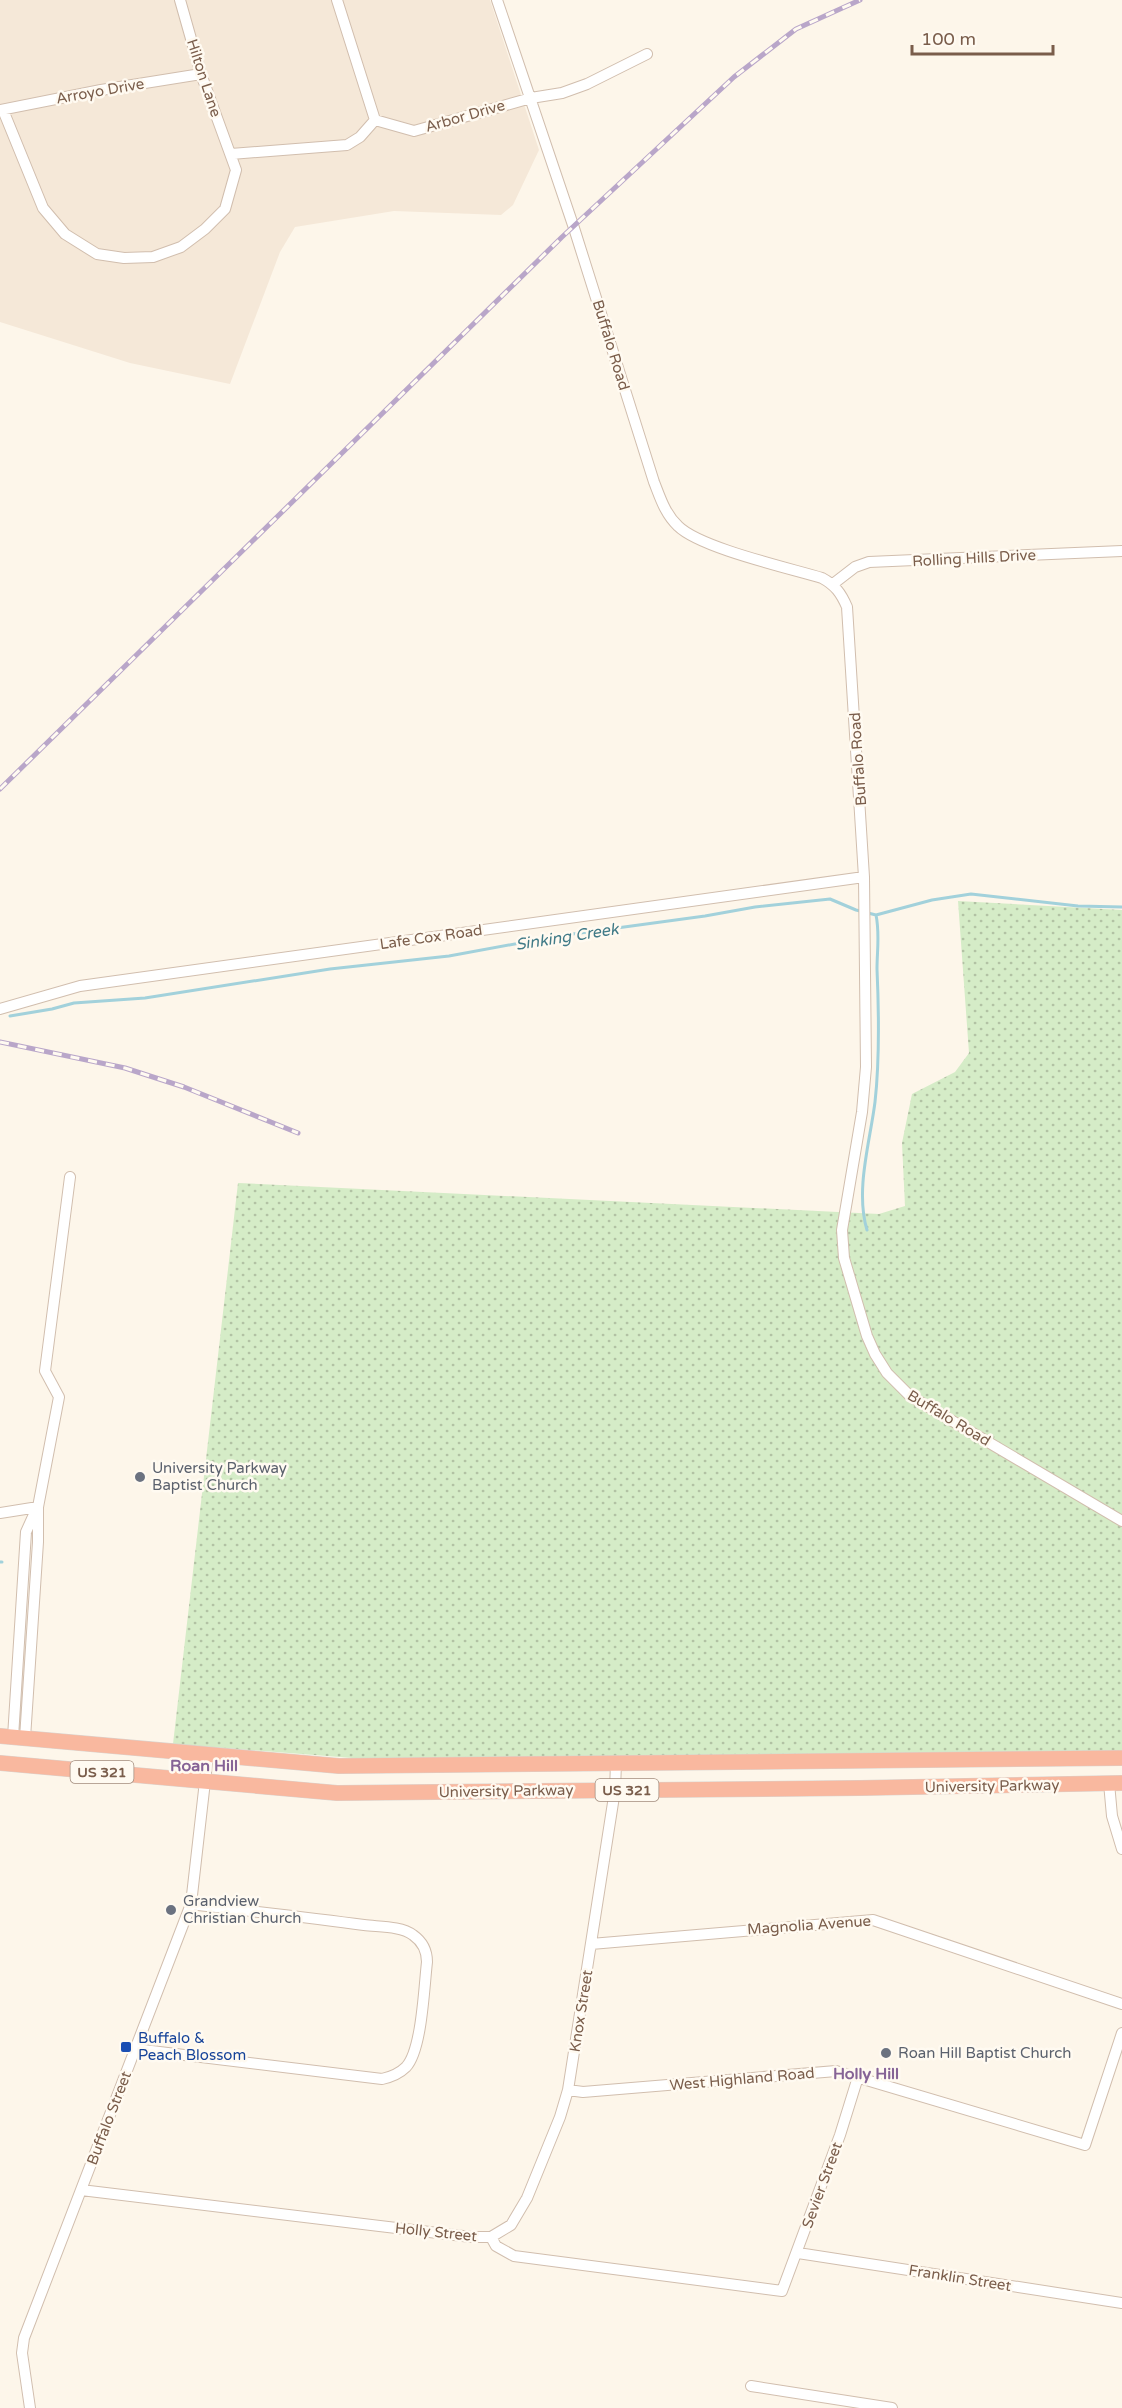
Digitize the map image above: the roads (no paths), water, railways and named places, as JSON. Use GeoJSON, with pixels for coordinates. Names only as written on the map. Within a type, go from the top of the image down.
{"type":"FeatureCollection","features":[{"type":"Feature","properties":{"kind":"highway","name":"University Parkway"},"geometry":{"type":"LineString","coordinates":[[13,1737],[339,1766],[1122,1758]]}},
{"type":"Feature","properties":{"kind":"highway"},"geometry":{"type":"LineString","coordinates":[[66,1769],[68,1743]]}},
{"type":"Feature","properties":{"kind":"highway"},"geometry":{"type":"LineString","coordinates":[[860,1788],[861,1762]]}},
{"type":"Feature","properties":{"kind":"highway","name":"University Parkway"},"geometry":{"type":"LineString","coordinates":[[0,1763],[337,1793],[1115,1783]]}},
{"type":"Feature","properties":{"kind":"highway"},"geometry":{"type":"LineString","coordinates":[[411,1765],[411,1792]]}},
{"type":"Feature","properties":{"kind":"street","name":"Hilton Lane"},"geometry":{"type":"LineString","coordinates":[[1,110],[43,208],[65,234],[97,254],[124,258],[153,257],[181,248],[225,209],[236,170],[201,74],[180,0]]}},
{"type":"Feature","properties":{"kind":"street"},"geometry":{"type":"LineString","coordinates":[[231,154],[347,145],[360,137],[375,120],[337,0]]}},
{"type":"Feature","properties":{"kind":"street","name":"Buffalo Road"},"geometry":{"type":"LineString","coordinates":[[497,0],[531,98],[654,482],[665,509],[678,526],[702,541],[822,578],[834,584],[842,594],[847,607],[865,900],[866,1067],[857,1144],[842,1230],[844,1258],[850,1285],[874,1354],[887,1373],[910,1396],[1122,1521]]}},
{"type":"Feature","properties":{"kind":"street","name":"Arbor Drive"},"geometry":{"type":"LineString","coordinates":[[375,120],[414,131],[531,98],[562,93],[647,54]]}},
{"type":"Feature","properties":{"kind":"street","name":"Arroyo Drive"},"geometry":{"type":"LineString","coordinates":[[1,110],[101,90],[201,74]]}},
{"type":"Feature","properties":{"kind":"street","name":"Rolling Hills Drive"},"geometry":{"type":"LineString","coordinates":[[834,584],[855,567],[868,562],[1122,551]]}},
{"type":"Feature","properties":{"kind":"street","name":"Lafe Cox Road"},"geometry":{"type":"LineString","coordinates":[[0,1009],[80,986],[864,877]]}},
{"type":"Feature","properties":{"kind":"street"},"geometry":{"type":"LineString","coordinates":[[13,1737],[38,1542],[38,1507],[58,1397],[45,1371],[70,1177]]}},
{"type":"Feature","properties":{"kind":"street"},"geometry":{"type":"LineString","coordinates":[[0,1513],[38,1507]]}},
{"type":"Feature","properties":{"kind":"street","name":"Buffalo Street"},"geometry":{"type":"LineString","coordinates":[[30,2408],[22,2353],[24,2338],[191,1904],[203,1782],[208,1755]]}},
{"type":"Feature","properties":{"kind":"street","name":"Knox Street"},"geometry":{"type":"LineString","coordinates":[[491,2237],[511,2225],[519,2214],[548,2151],[568,2090],[615,1790],[616,1763]]}},
{"type":"Feature","properties":{"kind":"street"},"geometry":{"type":"LineString","coordinates":[[1115,1783],[1112,1816],[1122,1849]]}},
{"type":"Feature","properties":{"kind":"street"},"geometry":{"type":"LineString","coordinates":[[135,2049],[382,2079],[394,2076],[401,2071],[414,2055],[427,1952],[412,1934],[401,1930],[334,1920],[191,1904]]}},
{"type":"Feature","properties":{"kind":"street","name":"Magnolia Avenue"},"geometry":{"type":"LineString","coordinates":[[591,1944],[873,1920],[1122,2004]]}},
{"type":"Feature","properties":{"kind":"street","name":"West Highland Road"},"geometry":{"type":"LineString","coordinates":[[568,2090],[583,2092],[836,2071],[1085,2145],[1122,2033]]}},
{"type":"Feature","properties":{"kind":"street","name":"Sevier Street"},"geometry":{"type":"LineString","coordinates":[[782,2291],[840,2135],[858,2077]]}},
{"type":"Feature","properties":{"kind":"street","name":"Holly Street"},"geometry":{"type":"LineString","coordinates":[[81,2190],[471,2237],[491,2237],[496,2246],[514,2256],[782,2291]]}},
{"type":"Feature","properties":{"kind":"street","name":"Franklin Street"},"geometry":{"type":"LineString","coordinates":[[798,2253],[1122,2303]]}},
{"type":"Feature","properties":{"kind":"street"},"geometry":{"type":"LineString","coordinates":[[751,2386],[892,2408]]}},
{"type":"Feature","properties":{"kind":"waterway","name":"Sinking Creek"},"geometry":{"type":"LineString","coordinates":[[10,1016],[74,1003],[145,998],[330,969],[449,956],[558,936],[755,907],[830,899],[856,910],[876,915],[932,900],[971,894],[1078,906],[1122,907]]}},
{"type":"Feature","properties":{"kind":"waterway"},"geometry":{"type":"LineString","coordinates":[[867,1230],[862,1199],[877,1085],[879,1019],[876,915]]}},
{"type":"Feature","properties":{"kind":"railway"},"geometry":{"type":"LineString","coordinates":[[0,789],[562,237],[734,77],[796,29],[860,0]]}},
{"type":"Feature","properties":{"kind":"railway"},"geometry":{"type":"LineString","coordinates":[[0,1042],[125,1068],[184,1087],[298,1133]]}},
{"type":"Feature","properties":{"kind":"place","name":"University Parkway Baptist Church"},"geometry":{"type":"Point","coordinates":[140,1477]}},
{"type":"Feature","properties":{"kind":"place","name":"Grandview Christian Church"},"geometry":{"type":"Point","coordinates":[171,1910]}},
{"type":"Feature","properties":{"kind":"place","name":"Buffalo & Peach Blossom"},"geometry":{"type":"Point","coordinates":[126,2047]}},
{"type":"Feature","properties":{"kind":"place","name":"Roan Hill Baptist Church"},"geometry":{"type":"Point","coordinates":[886,2053]}},
{"type":"Feature","properties":{"kind":"district","name":"Roan Hill"},"geometry":{"type":"Point","coordinates":[204,1766]}},
{"type":"Feature","properties":{"kind":"district","name":"Holly Hill"},"geometry":{"type":"Point","coordinates":[866,2074]}}]}
